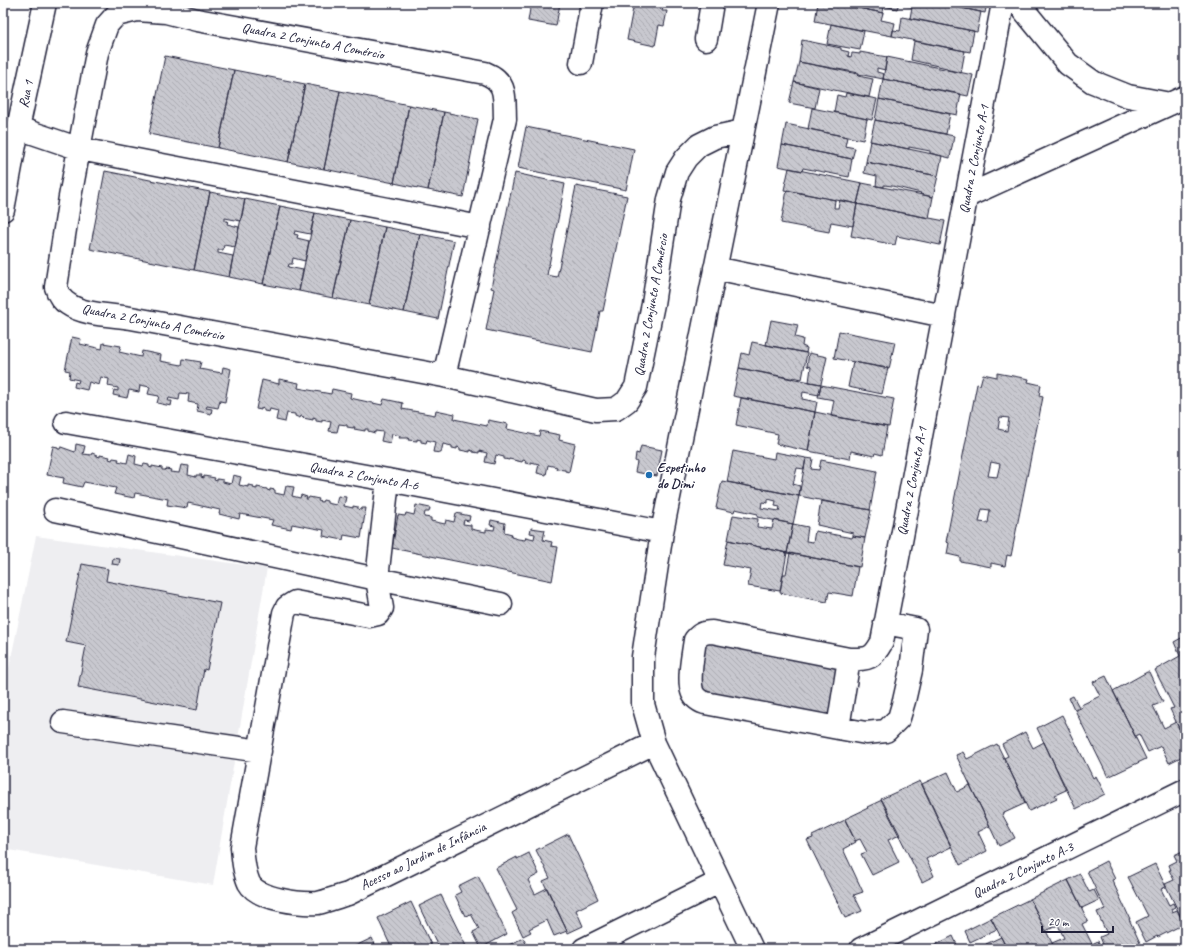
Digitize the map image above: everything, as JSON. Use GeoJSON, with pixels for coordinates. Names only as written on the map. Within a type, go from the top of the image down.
{"type":"FeatureCollection","features":[{"type":"Feature","properties":{"kind":"street","name":"Rua 1"},"geometry":{"type":"LineString","coordinates":[[3,210],[18,128],[45,3]]}},
{"type":"Feature","properties":{"kind":"street"},"geometry":{"type":"LineString","coordinates":[[580,63],[592,3]]}},
{"type":"Feature","properties":{"kind":"street"},"geometry":{"type":"LineString","coordinates":[[706,39],[712,3]]}},
{"type":"Feature","properties":{"kind":"street"},"geometry":{"type":"LineString","coordinates":[[752,949],[654,743],[643,704],[643,657],[662,532],[769,3]]}},
{"type":"Feature","properties":{"kind":"street","name":"Quadra 2 Conjunto A-1"},"geometry":{"type":"LineString","coordinates":[[838,728],[705,703],[698,700],[692,692],[690,682],[695,640],[699,635],[705,632],[712,632],[849,659],[866,659],[876,653],[882,642],[1004,3]]}},
{"type":"Feature","properties":{"kind":"street"},"geometry":{"type":"LineString","coordinates":[[1018,3],[1068,64],[1093,82],[1128,96],[1178,100]]}},
{"type":"Feature","properties":{"kind":"street","name":"Quadra 2 Conjunto A Comércio"},"geometry":{"type":"LineString","coordinates":[[444,376],[505,119],[504,94],[499,82],[494,77],[485,73],[205,21],[166,12],[137,10],[116,15],[107,26],[97,53],[70,197],[56,287],[60,296],[68,305],[86,312],[131,318],[444,376],[596,410],[616,409],[627,402],[636,387],[653,304],[669,199],[677,172],[686,158],[699,145],[715,137],[743,131]]}},
{"type":"Feature","properties":{"kind":"street"},"geometry":{"type":"LineString","coordinates":[[967,196],[1178,100]]}},
{"type":"Feature","properties":{"kind":"street"},"geometry":{"type":"LineString","coordinates":[[18,128],[80,149],[480,227]]}},
{"type":"Feature","properties":{"kind":"street"},"geometry":{"type":"LineString","coordinates":[[715,268],[944,316]]}},
{"type":"Feature","properties":{"kind":"street","name":"Quadra 2 Conjunto A-6"},"geometry":{"type":"LineString","coordinates":[[66,422],[388,480],[662,532]]}},
{"type":"Feature","properties":{"kind":"street","name":"Acesso ao Jardim de Infância"},"geometry":{"type":"LineString","coordinates":[[388,480],[377,579],[382,608],[378,614],[369,616],[296,602],[288,607],[284,613],[242,847],[244,867],[250,884],[259,893],[291,902],[319,903],[348,894],[654,743]]}},
{"type":"Feature","properties":{"kind":"street"},"geometry":{"type":"LineString","coordinates":[[55,510],[501,604]]}},
{"type":"Feature","properties":{"kind":"street"},"geometry":{"type":"LineString","coordinates":[[849,659],[838,728],[866,733],[886,731],[899,718],[904,701],[911,670],[916,629],[885,623]]}},
{"type":"Feature","properties":{"kind":"street"},"geometry":{"type":"LineString","coordinates":[[63,722],[260,751]]}},
{"type":"Feature","properties":{"kind":"street","name":"Quadra 2 Conjunto A-3"},"geometry":{"type":"LineString","coordinates":[[861,949],[1185,790]]}},
{"type":"Feature","properties":{"kind":"street"},"geometry":{"type":"LineString","coordinates":[[584,949],[719,882]]}},
{"type":"Feature","properties":{"kind":"shaded area"},"geometry":{"type":"Polygon","coordinates":[[[36,536],[267,568],[213,885],[3,849],[3,698],[36,536]]]}},
{"type":"Feature","properties":{"kind":"building"},"geometry":{"type":"Polygon","coordinates":[[[531,3],[560,3],[556,26],[528,21],[531,3]]]}},
{"type":"Feature","properties":{"kind":"building"},"geometry":{"type":"Polygon","coordinates":[[[634,3],[664,3],[662,11],[667,11],[664,26],[659,25],[655,46],[627,40],[634,3]]]}},
{"type":"Feature","properties":{"kind":"building"},"geometry":{"type":"Polygon","coordinates":[[[818,3],[834,3],[883,13],[881,20],[895,23],[892,36],[815,21],[818,3]]]}},
{"type":"Feature","properties":{"kind":"building"},"geometry":{"type":"Polygon","coordinates":[[[834,3],[899,3],[897,9],[884,6],[883,13],[834,3]]]}},
{"type":"Feature","properties":{"kind":"building"},"geometry":{"type":"Polygon","coordinates":[[[938,3],[981,12],[977,32],[910,18],[912,7],[898,4],[938,3]]]}},
{"type":"Feature","properties":{"kind":"building"},"geometry":{"type":"Polygon","coordinates":[[[938,3],[987,3],[985,13],[938,3]]]}},
{"type":"Feature","properties":{"kind":"building"},"geometry":{"type":"Polygon","coordinates":[[[902,17],[974,31],[970,52],[892,36],[893,30],[900,31],[902,17]]]}},
{"type":"Feature","properties":{"kind":"building"},"geometry":{"type":"Polygon","coordinates":[[[831,24],[864,31],[860,50],[827,44],[831,24]]]}},
{"type":"Feature","properties":{"kind":"building"},"geometry":{"type":"Polygon","coordinates":[[[802,40],[841,48],[841,50],[849,52],[848,56],[851,57],[852,53],[860,54],[860,52],[887,57],[885,70],[877,68],[877,72],[884,74],[883,79],[799,62],[802,40]]]}},
{"type":"Feature","properties":{"kind":"building"},"geometry":{"type":"Polygon","coordinates":[[[914,41],[965,51],[961,73],[947,70],[947,68],[911,60],[914,41]]]}},
{"type":"Feature","properties":{"kind":"building"},"geometry":{"type":"Polygon","coordinates":[[[165,56],[234,70],[218,148],[149,134],[165,56]]]}},
{"type":"Feature","properties":{"kind":"building"},"geometry":{"type":"Polygon","coordinates":[[[887,57],[973,75],[968,96],[883,79],[887,57]]]}},
{"type":"Feature","properties":{"kind":"building"},"geometry":{"type":"Polygon","coordinates":[[[799,62],[859,73],[858,76],[873,79],[869,97],[794,82],[799,62]]]}},
{"type":"Feature","properties":{"kind":"building"},"geometry":{"type":"Polygon","coordinates":[[[234,70],[305,84],[288,162],[218,148],[234,70]]]}},
{"type":"Feature","properties":{"kind":"building"},"geometry":{"type":"Polygon","coordinates":[[[883,79],[961,94],[957,115],[879,99],[883,79]]]}},
{"type":"Feature","properties":{"kind":"building"},"geometry":{"type":"Polygon","coordinates":[[[794,82],[819,88],[815,108],[789,103],[794,82]]]}},
{"type":"Feature","properties":{"kind":"building"},"geometry":{"type":"Polygon","coordinates":[[[305,84],[340,91],[324,169],[288,162],[305,84]]]}},
{"type":"Feature","properties":{"kind":"building"},"geometry":{"type":"Polygon","coordinates":[[[340,91],[409,105],[394,183],[324,169],[340,91]]]}},
{"type":"Feature","properties":{"kind":"building"},"geometry":{"type":"Polygon","coordinates":[[[846,93],[877,99],[872,120],[834,112],[837,95],[845,97],[846,93]]]}},
{"type":"Feature","properties":{"kind":"building"},"geometry":{"type":"Polygon","coordinates":[[[879,99],[950,114],[946,134],[875,120],[879,99]]]}},
{"type":"Feature","properties":{"kind":"building"},"geometry":{"type":"Polygon","coordinates":[[[409,105],[444,112],[428,190],[394,183],[409,105]]]}},
{"type":"Feature","properties":{"kind":"building"},"geometry":{"type":"Polygon","coordinates":[[[812,108],[867,119],[863,140],[808,129],[812,108]]]}},
{"type":"Feature","properties":{"kind":"building"},"geometry":{"type":"Polygon","coordinates":[[[444,112],[478,119],[463,197],[428,190],[444,112]]]}},
{"type":"Feature","properties":{"kind":"building"},"geometry":{"type":"Polygon","coordinates":[[[875,120],[954,136],[950,158],[930,153],[930,151],[909,147],[909,149],[870,141],[875,120]]]}},
{"type":"Feature","properties":{"kind":"building"},"geometry":{"type":"Polygon","coordinates":[[[786,124],[847,137],[845,146],[855,148],[852,159],[782,145],[786,124]]]}},
{"type":"Feature","properties":{"kind":"building"},"geometry":{"type":"Polygon","coordinates":[[[526,127],[634,149],[626,190],[518,168],[526,127]]]}},
{"type":"Feature","properties":{"kind":"building"},"geometry":{"type":"Polygon","coordinates":[[[870,141],[942,156],[938,176],[866,162],[870,141]]]}},
{"type":"Feature","properties":{"kind":"building"},"geometry":{"type":"Polygon","coordinates":[[[782,145],[852,159],[849,177],[803,168],[802,171],[778,166],[782,145]]]}},
{"type":"Feature","properties":{"kind":"building"},"geometry":{"type":"Polygon","coordinates":[[[866,162],[938,176],[933,197],[892,186],[876,186],[877,176],[864,173],[866,162]]]}},
{"type":"Feature","properties":{"kind":"building"},"geometry":{"type":"Polygon","coordinates":[[[789,168],[862,183],[857,204],[784,190],[789,168]]]}},
{"type":"Feature","properties":{"kind":"building"},"geometry":{"type":"Polygon","coordinates":[[[105,171],[210,192],[194,270],[90,249],[105,171]]]}},
{"type":"Feature","properties":{"kind":"building"},"geometry":{"type":"Polygon","coordinates":[[[515,173],[565,184],[547,275],[557,277],[576,186],[627,196],[603,311],[600,311],[592,352],[486,330],[494,289],[491,288],[515,173]]]}},
{"type":"Feature","properties":{"kind":"building"},"geometry":{"type":"Polygon","coordinates":[[[862,183],[933,197],[929,218],[857,204],[862,183]]]}},
{"type":"Feature","properties":{"kind":"building"},"geometry":{"type":"Polygon","coordinates":[[[787,190],[835,200],[834,208],[838,208],[840,200],[857,204],[853,226],[831,222],[829,232],[781,223],[787,190]]]}},
{"type":"Feature","properties":{"kind":"building"},"geometry":{"type":"Polygon","coordinates":[[[210,192],[245,199],[241,221],[225,218],[225,221],[228,221],[227,224],[239,227],[235,247],[224,245],[223,250],[218,250],[218,253],[233,256],[229,277],[194,270],[210,192]]]}},
{"type":"Feature","properties":{"kind":"building"},"geometry":{"type":"Polygon","coordinates":[[[245,199],[280,206],[263,284],[229,277],[245,199]]]}},
{"type":"Feature","properties":{"kind":"building"},"geometry":{"type":"Polygon","coordinates":[[[857,204],[945,221],[940,245],[897,236],[895,245],[851,236],[857,204]]]}},
{"type":"Feature","properties":{"kind":"building"},"geometry":{"type":"Polygon","coordinates":[[[280,206],[315,213],[310,234],[295,231],[294,234],[298,235],[297,238],[309,241],[305,261],[293,258],[292,264],[289,264],[288,267],[303,270],[299,291],[263,284],[280,206]]]}},
{"type":"Feature","properties":{"kind":"building"},"geometry":{"type":"Polygon","coordinates":[[[315,213],[350,220],[333,298],[299,291],[315,213]]]}},
{"type":"Feature","properties":{"kind":"building"},"geometry":{"type":"Polygon","coordinates":[[[350,220],[385,227],[369,305],[333,298],[350,220]]]}},
{"type":"Feature","properties":{"kind":"building"},"geometry":{"type":"Polygon","coordinates":[[[385,227],[420,234],[404,312],[369,305],[385,227]]]}},
{"type":"Feature","properties":{"kind":"building"},"geometry":{"type":"Polygon","coordinates":[[[420,234],[454,241],[438,319],[404,312],[420,234]]]}},
{"type":"Feature","properties":{"kind":"building"},"geometry":{"type":"Polygon","coordinates":[[[771,320],[798,325],[795,337],[803,339],[802,346],[807,348],[806,353],[766,345],[771,320]]]}},
{"type":"Feature","properties":{"kind":"building"},"geometry":{"type":"Polygon","coordinates":[[[839,331],[895,342],[889,369],[834,358],[839,331]]]}},
{"type":"Feature","properties":{"kind":"building"},"geometry":{"type":"Polygon","coordinates":[[[72,337],[81,339],[80,344],[102,349],[103,343],[121,346],[119,352],[141,357],[142,351],[161,355],[160,361],[182,365],[183,359],[201,362],[199,369],[222,373],[223,367],[231,369],[225,402],[220,401],[218,408],[207,406],[206,408],[212,409],[211,414],[197,411],[198,404],[188,402],[189,394],[180,393],[179,400],[169,398],[168,401],[172,401],[171,406],[157,403],[159,396],[148,394],[150,387],[140,385],[139,392],[129,390],[127,398],[113,395],[114,390],[118,391],[118,388],[108,386],[109,379],[101,377],[99,385],[89,382],[87,390],[74,387],[75,382],[78,383],[79,380],[69,378],[70,371],[65,370],[72,337]]]}},
{"type":"Feature","properties":{"kind":"building"},"geometry":{"type":"Polygon","coordinates":[[[752,342],[807,353],[802,379],[793,377],[792,379],[739,368],[742,353],[749,355],[752,342]]]}},
{"type":"Feature","properties":{"kind":"building"},"geometry":{"type":"Polygon","coordinates":[[[809,353],[827,357],[821,384],[809,382],[811,367],[807,366],[809,353]]]}},
{"type":"Feature","properties":{"kind":"building"},"geometry":{"type":"Polygon","coordinates":[[[853,362],[888,368],[882,394],[848,387],[853,362]]]}},
{"type":"Feature","properties":{"kind":"building"},"geometry":{"type":"Polygon","coordinates":[[[739,368],[821,384],[819,395],[803,392],[802,399],[817,402],[815,412],[733,396],[739,368]]]}},
{"type":"Feature","properties":{"kind":"building"},"geometry":{"type":"Polygon","coordinates":[[[997,373],[1029,379],[1028,382],[1041,385],[1039,396],[1043,397],[1011,556],[1007,555],[1005,566],[991,563],[991,567],[960,561],[960,557],[947,554],[949,543],[946,542],[977,384],[980,385],[983,374],[997,377],[997,373]],[[1000,417],[998,429],[1007,431],[1009,418],[1000,417]],[[991,462],[988,476],[997,477],[1000,464],[991,462]],[[982,509],[979,522],[988,523],[990,510],[982,509]]]}},
{"type":"Feature","properties":{"kind":"building"},"geometry":{"type":"Polygon","coordinates":[[[279,379],[299,383],[298,388],[331,394],[332,389],[351,393],[350,398],[382,405],[384,399],[403,403],[402,409],[435,415],[436,410],[455,414],[454,419],[487,426],[488,420],[508,424],[507,429],[539,436],[540,431],[560,435],[559,440],[575,444],[569,472],[556,469],[557,467],[548,465],[546,475],[537,473],[539,464],[531,462],[531,464],[525,463],[526,461],[523,460],[522,462],[504,459],[504,457],[496,455],[494,464],[485,462],[487,453],[460,450],[460,448],[452,448],[452,446],[443,444],[441,453],[433,452],[435,442],[427,440],[426,443],[417,439],[417,441],[408,440],[409,438],[399,438],[400,436],[392,434],[390,443],[381,441],[383,432],[375,431],[375,433],[368,431],[368,429],[365,429],[365,431],[354,429],[355,427],[347,427],[347,425],[339,424],[337,432],[329,431],[331,422],[322,420],[322,422],[316,421],[316,419],[313,418],[313,420],[303,418],[304,417],[301,416],[300,418],[295,416],[295,414],[287,413],[285,422],[276,420],[278,411],[270,409],[269,412],[264,411],[264,409],[261,408],[261,410],[256,409],[262,380],[279,384],[279,379]]]}},
{"type":"Feature","properties":{"kind":"building"},"geometry":{"type":"Polygon","coordinates":[[[821,385],[894,399],[889,427],[831,416],[834,400],[818,397],[821,385]]]}},
{"type":"Feature","properties":{"kind":"building"},"geometry":{"type":"Polygon","coordinates":[[[741,398],[815,412],[808,451],[776,444],[778,434],[736,425],[741,398]]]}},
{"type":"Feature","properties":{"kind":"building"},"geometry":{"type":"Polygon","coordinates":[[[815,412],[887,427],[882,455],[875,453],[874,456],[851,451],[850,459],[808,451],[815,412]]]}},
{"type":"Feature","properties":{"kind":"building"},"geometry":{"type":"Polygon","coordinates":[[[76,444],[85,446],[83,454],[91,455],[92,453],[100,457],[100,455],[110,457],[109,459],[112,460],[113,458],[119,459],[118,461],[127,463],[129,454],[136,456],[135,464],[143,466],[144,464],[149,465],[149,467],[152,468],[152,466],[162,468],[162,470],[171,470],[170,472],[179,473],[181,465],[189,466],[188,475],[196,477],[196,475],[202,475],[201,477],[204,478],[204,476],[215,478],[214,480],[223,480],[223,482],[231,484],[233,475],[241,477],[239,485],[248,487],[248,485],[254,486],[253,488],[257,489],[257,487],[270,491],[270,489],[275,490],[275,493],[284,495],[286,486],[294,487],[292,496],[300,498],[301,495],[307,497],[306,499],[309,497],[319,499],[318,501],[322,502],[323,500],[327,501],[327,503],[336,505],[338,496],[346,497],[344,506],[353,508],[353,506],[358,507],[358,509],[361,510],[362,508],[366,508],[361,538],[344,535],[343,540],[323,536],[324,530],[292,524],[291,529],[271,525],[273,520],[240,514],[239,519],[219,514],[220,510],[188,503],[187,508],[167,505],[168,499],[135,493],[134,498],[114,494],[116,488],[84,482],[82,487],[63,483],[64,478],[47,475],[53,446],[58,447],[58,449],[61,447],[75,452],[76,444]]]}},
{"type":"Feature","properties":{"kind":"building"},"geometry":{"type":"Polygon","coordinates":[[[641,446],[662,450],[657,476],[635,472],[637,462],[635,461],[636,453],[639,454],[641,446]]]}},
{"type":"Feature","properties":{"kind":"building"},"geometry":{"type":"Polygon","coordinates":[[[733,451],[774,459],[775,452],[806,458],[804,469],[797,468],[793,484],[800,486],[799,496],[727,482],[733,451]]]}},
{"type":"Feature","properties":{"kind":"building"},"geometry":{"type":"Polygon","coordinates":[[[806,458],[813,459],[811,469],[819,470],[821,460],[877,471],[870,510],[799,496],[806,458]]]}},
{"type":"Feature","properties":{"kind":"building"},"geometry":{"type":"Polygon","coordinates":[[[722,481],[799,496],[793,524],[757,517],[758,514],[735,509],[734,512],[716,508],[722,481]],[[768,499],[768,503],[762,502],[761,508],[779,511],[780,507],[775,506],[776,501],[768,499]]]}},
{"type":"Feature","properties":{"kind":"building"},"geometry":{"type":"Polygon","coordinates":[[[821,501],[871,510],[865,538],[853,536],[853,533],[817,525],[821,501]]]}},
{"type":"Feature","properties":{"kind":"building"},"geometry":{"type":"Polygon","coordinates":[[[416,505],[430,508],[429,512],[425,512],[424,517],[431,518],[431,521],[445,524],[446,520],[454,522],[456,513],[470,516],[469,521],[464,520],[463,524],[471,525],[471,529],[480,531],[486,532],[486,529],[494,530],[495,526],[490,525],[491,520],[505,523],[504,532],[512,534],[511,537],[518,539],[525,540],[526,537],[534,539],[535,534],[530,533],[531,528],[545,530],[543,540],[552,542],[551,546],[558,547],[552,581],[392,548],[398,515],[405,516],[406,513],[414,515],[416,505]]]}},
{"type":"Feature","properties":{"kind":"building"},"geometry":{"type":"Polygon","coordinates":[[[733,515],[758,519],[757,527],[772,529],[774,520],[793,524],[787,553],[728,540],[733,515]]]}},
{"type":"Feature","properties":{"kind":"building"},"geometry":{"type":"Polygon","coordinates":[[[793,524],[808,527],[806,541],[813,542],[815,531],[852,538],[853,536],[865,538],[860,567],[787,553],[793,524]]]}},
{"type":"Feature","properties":{"kind":"building"},"geometry":{"type":"Polygon","coordinates":[[[728,540],[787,553],[780,591],[748,586],[751,570],[723,565],[728,540]]]}},
{"type":"Feature","properties":{"kind":"building"},"geometry":{"type":"Polygon","coordinates":[[[790,553],[858,567],[853,596],[829,592],[827,602],[780,593],[783,574],[786,574],[790,553]]]}},
{"type":"Feature","properties":{"kind":"building"},"geometry":{"type":"Polygon","coordinates":[[[113,558],[120,559],[119,565],[112,564],[113,558]]]}},
{"type":"Feature","properties":{"kind":"building"},"geometry":{"type":"Polygon","coordinates":[[[82,564],[108,569],[106,581],[220,603],[207,670],[204,669],[197,710],[78,687],[86,646],[66,642],[82,564]]]}},
{"type":"Feature","properties":{"kind":"building"},"geometry":{"type":"Polygon","coordinates":[[[699,628],[839,657],[832,711],[829,711],[826,723],[686,695],[699,628]]]}},
{"type":"Feature","properties":{"kind":"building"},"geometry":{"type":"Polygon","coordinates":[[[1183,637],[1185,641],[1185,741],[1170,709],[1174,708],[1155,670],[1180,656],[1174,642],[1183,637]]]}},
{"type":"Feature","properties":{"kind":"building"},"geometry":{"type":"Polygon","coordinates":[[[1149,672],[1163,702],[1153,706],[1164,728],[1176,722],[1185,741],[1185,755],[1169,763],[1161,746],[1148,752],[1139,734],[1135,736],[1113,691],[1149,672]]]}},
{"type":"Feature","properties":{"kind":"building"},"geometry":{"type":"Polygon","coordinates":[[[1106,676],[1146,759],[1108,777],[1075,710],[1082,707],[1081,705],[1100,696],[1093,682],[1106,676]]]}},
{"type":"Feature","properties":{"kind":"building"},"geometry":{"type":"Polygon","coordinates":[[[1073,696],[1079,707],[1074,709],[1069,698],[1073,696]]]}},
{"type":"Feature","properties":{"kind":"building"},"geometry":{"type":"Polygon","coordinates":[[[1062,715],[1093,778],[1096,776],[1105,794],[1076,809],[1037,728],[1062,715]]]}},
{"type":"Feature","properties":{"kind":"building"},"geometry":{"type":"Polygon","coordinates":[[[1025,732],[1033,748],[1044,742],[1066,790],[1055,795],[1057,798],[1029,811],[1004,758],[1008,756],[1002,744],[1025,732]]]}},
{"type":"Feature","properties":{"kind":"building"},"geometry":{"type":"Polygon","coordinates":[[[997,744],[1026,803],[1002,814],[1015,838],[999,846],[956,755],[963,752],[967,759],[997,744]]]}},
{"type":"Feature","properties":{"kind":"building"},"geometry":{"type":"Polygon","coordinates":[[[948,772],[957,792],[970,785],[990,826],[978,832],[987,851],[960,865],[922,784],[948,772]]]}},
{"type":"Feature","properties":{"kind":"building"},"geometry":{"type":"Polygon","coordinates":[[[920,781],[951,847],[926,859],[934,876],[922,882],[881,799],[920,781]]]}},
{"type":"Feature","properties":{"kind":"building"},"geometry":{"type":"Polygon","coordinates":[[[882,800],[900,835],[888,840],[899,862],[872,875],[861,854],[867,852],[860,839],[855,841],[845,819],[882,800]]]}},
{"type":"Feature","properties":{"kind":"building"},"geometry":{"type":"Polygon","coordinates":[[[845,820],[856,842],[843,849],[863,892],[854,895],[862,911],[845,918],[807,840],[813,838],[812,836],[845,820]]]}},
{"type":"Feature","properties":{"kind":"building"},"geometry":{"type":"Polygon","coordinates":[[[568,834],[598,899],[576,910],[583,926],[568,933],[543,881],[550,878],[536,850],[568,834]]]}},
{"type":"Feature","properties":{"kind":"building"},"geometry":{"type":"Polygon","coordinates":[[[1185,850],[1184,923],[1165,884],[1174,880],[1169,870],[1171,870],[1169,865],[1177,861],[1174,855],[1185,850]]]}},
{"type":"Feature","properties":{"kind":"building"},"geometry":{"type":"Polygon","coordinates":[[[529,853],[539,874],[528,880],[535,894],[547,888],[567,931],[554,936],[547,920],[529,929],[531,932],[523,936],[512,913],[517,910],[496,868],[517,857],[517,859],[529,853]]]}},
{"type":"Feature","properties":{"kind":"building"},"geometry":{"type":"Polygon","coordinates":[[[1106,861],[1115,879],[1112,880],[1141,945],[1134,949],[1105,949],[1100,937],[1107,934],[1097,912],[1105,909],[1087,871],[1106,861]]]}},
{"type":"Feature","properties":{"kind":"building"},"geometry":{"type":"Polygon","coordinates":[[[1155,864],[1166,887],[1161,889],[1169,905],[1173,903],[1175,907],[1171,909],[1172,912],[1177,910],[1184,924],[1146,942],[1136,922],[1148,916],[1128,877],[1155,864]]]}},
{"type":"Feature","properties":{"kind":"building"},"geometry":{"type":"Polygon","coordinates":[[[1080,874],[1089,892],[1094,890],[1099,900],[1082,908],[1068,880],[1080,874]]]}},
{"type":"Feature","properties":{"kind":"building"},"geometry":{"type":"Polygon","coordinates":[[[478,876],[507,934],[481,948],[473,932],[479,929],[471,914],[465,916],[455,895],[461,892],[458,886],[478,876]]]}},
{"type":"Feature","properties":{"kind":"building"},"geometry":{"type":"Polygon","coordinates":[[[1068,880],[1088,921],[1082,924],[1092,944],[1098,941],[1102,949],[1055,949],[1052,943],[1064,938],[1058,925],[1046,931],[1030,899],[1068,880]]]}},
{"type":"Feature","properties":{"kind":"building"},"geometry":{"type":"Polygon","coordinates":[[[441,895],[467,948],[465,949],[433,949],[438,946],[419,906],[441,895]]]}},
{"type":"Feature","properties":{"kind":"building"},"geometry":{"type":"Polygon","coordinates":[[[1030,899],[1055,949],[1007,949],[991,918],[1030,899]]]}},
{"type":"Feature","properties":{"kind":"building"},"geometry":{"type":"Polygon","coordinates":[[[411,902],[433,949],[392,949],[378,918],[411,902]]]}},
{"type":"Feature","properties":{"kind":"building"},"geometry":{"type":"Polygon","coordinates":[[[991,918],[997,929],[970,942],[965,931],[991,918]]]}},
{"type":"Feature","properties":{"kind":"building"},"geometry":{"type":"Polygon","coordinates":[[[953,936],[959,949],[927,949],[953,936]]]}},
{"type":"Feature","properties":{"kind":"building"},"geometry":{"type":"Polygon","coordinates":[[[1001,937],[1007,949],[987,949],[986,944],[1001,937]]]}},
{"type":"Feature","properties":{"kind":"building"},"geometry":{"type":"Polygon","coordinates":[[[372,938],[377,949],[349,949],[372,938]]]}},
{"type":"Feature","properties":{"kind":"building"},"geometry":{"type":"Polygon","coordinates":[[[523,938],[529,949],[501,949],[523,938]]]}},
{"type":"Feature","properties":{"kind":"place","name":"Espetinho do Dimi"},"geometry":{"type":"Point","coordinates":[649,475]}}]}
